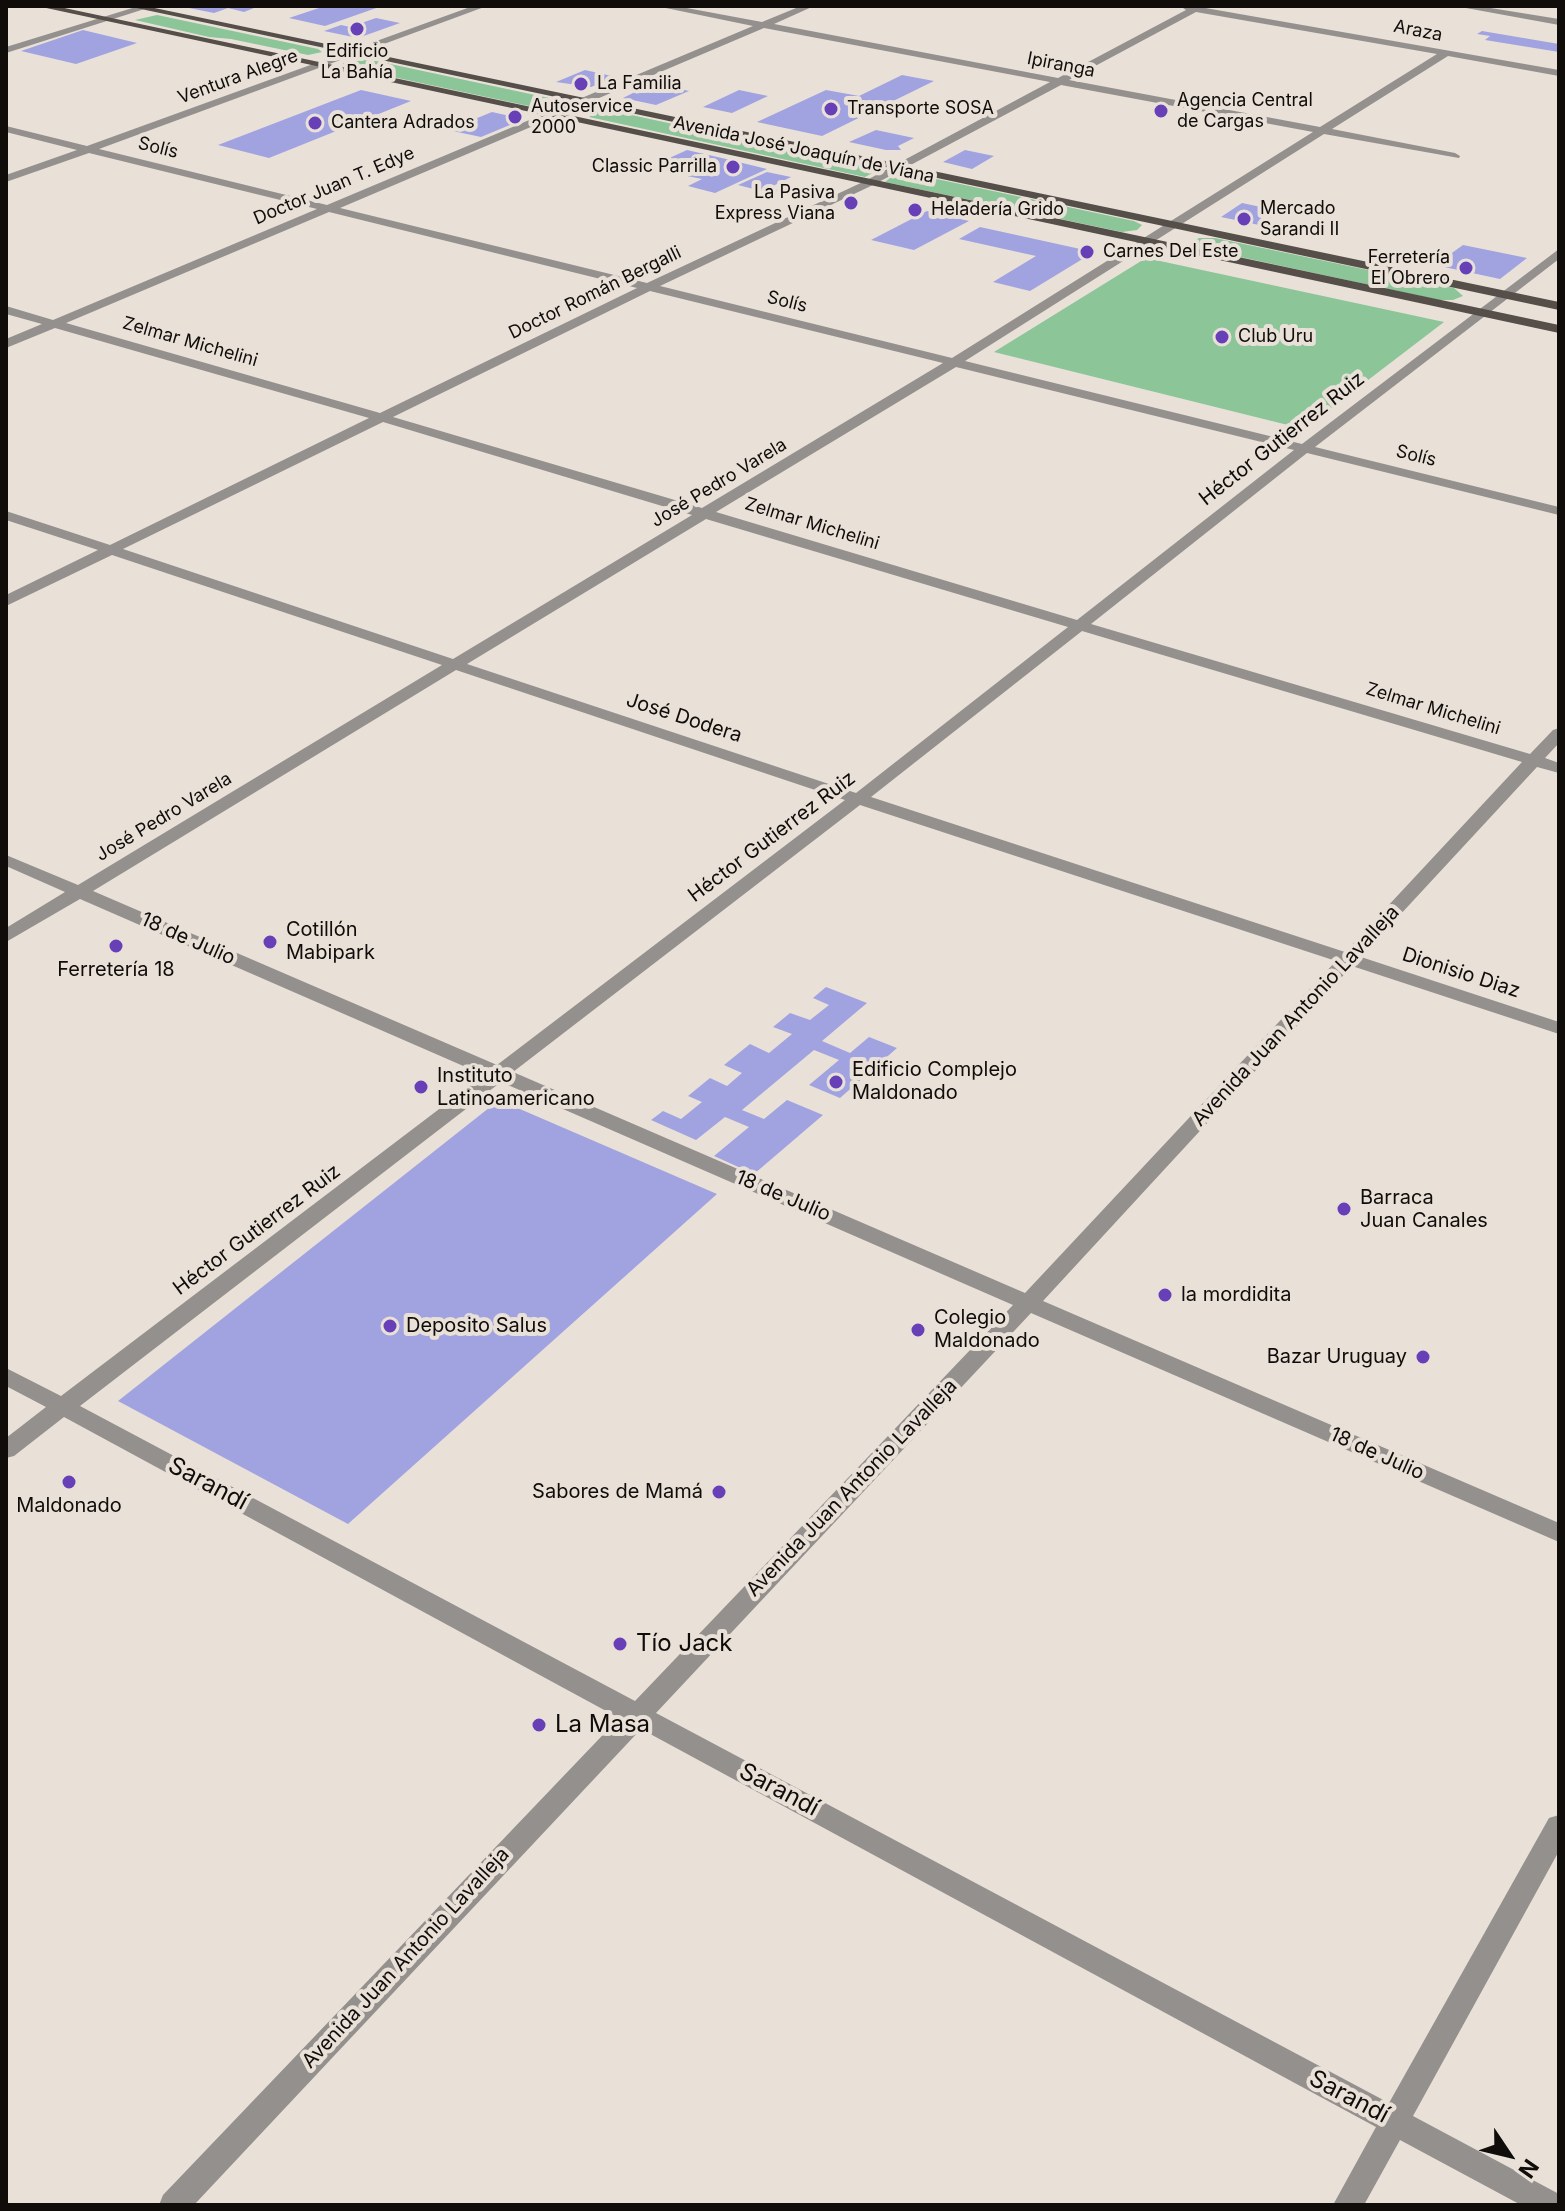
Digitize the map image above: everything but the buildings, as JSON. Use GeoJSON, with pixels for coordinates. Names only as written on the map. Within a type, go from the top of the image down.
{"type":"FeatureCollection","features":[{"type":"Feature","properties":{"kind":"main road","name":"Avenida José Joaquín de Viana"},"geometry":{"type":"LineString","coordinates":[[42,6],[1559,329]]}},
{"type":"Feature","properties":{"kind":"main road","name":"Avenida José Joaquín de Viana"},"geometry":{"type":"LineString","coordinates":[[141,7],[1559,306]]}},
{"type":"Feature","properties":{"kind":"street","name":"Ventura Alegre"},"geometry":{"type":"LineString","coordinates":[[6,179],[482,6]]}},
{"type":"Feature","properties":{"kind":"street","name":"Ipiranga"},"geometry":{"type":"LineString","coordinates":[[661,6],[1455,156]]}},
{"type":"Feature","properties":{"kind":"street","name":"Doctor Juan T. Edye"},"geometry":{"type":"LineString","coordinates":[[6,344],[588,102],[809,6]]}},
{"type":"Feature","properties":{"kind":"street","name":"Araza"},"geometry":{"type":"LineString","coordinates":[[1176,6],[1559,73]]}},
{"type":"Feature","properties":{"kind":"street"},"geometry":{"type":"LineString","coordinates":[[1460,6],[1559,22]]}},
{"type":"Feature","properties":{"kind":"street"},"geometry":{"type":"LineString","coordinates":[[1525,6],[1559,12]]}},
{"type":"Feature","properties":{"kind":"street"},"geometry":{"type":"LineString","coordinates":[[6,50],[141,7]]}},
{"type":"Feature","properties":{"kind":"street","name":"Doctor Román Bergalli"},"geometry":{"type":"LineString","coordinates":[[6,601],[648,287],[869,183],[1195,9]]}},
{"type":"Feature","properties":{"kind":"street","name":"José Pedro Varela"},"geometry":{"type":"LineString","coordinates":[[6,936],[707,514],[1149,242],[1446,53]]}},
{"type":"Feature","properties":{"kind":"street","name":"Solís"},"geometry":{"type":"LineString","coordinates":[[6,129],[1559,511]]}},
{"type":"Feature","properties":{"kind":"street","name":"Héctor Gutierrez Ruiz"},"geometry":{"type":"LineString","coordinates":[[6,1450],[858,799],[1306,447],[1559,253]]}},
{"type":"Feature","properties":{"kind":"street","name":"Zelmar Michelini"},"geometry":{"type":"LineString","coordinates":[[6,310],[380,417],[1559,768]]}},
{"type":"Feature","properties":{"kind":"street","name":"José Dodera"},"geometry":{"type":"LineString","coordinates":[[6,515],[1349,959]]}},
{"type":"Feature","properties":{"kind":"street","name":"Avenida Juan Antonio Lavalleja"},"geometry":{"type":"LineString","coordinates":[[174,2205],[1030,1301],[1559,733]]}},
{"type":"Feature","properties":{"kind":"street","name":"18 de Julio"},"geometry":{"type":"LineString","coordinates":[[6,860],[1030,1301],[1559,1533]]}},
{"type":"Feature","properties":{"kind":"street","name":"Dionisio Diaz"},"geometry":{"type":"LineString","coordinates":[[1349,959],[1559,1028]]}},
{"type":"Feature","properties":{"kind":"street","name":"Sarandí"},"geometry":{"type":"LineString","coordinates":[[6,1376],[1550,2205]]}},
{"type":"Feature","properties":{"kind":"street"},"geometry":{"type":"LineString","coordinates":[[1348,2205],[1559,1826]]}},
{"type":"Feature","properties":{"kind":"green space"},"geometry":{"type":"Polygon","coordinates":[[[157,15],[322,52],[308,55],[135,20],[157,15]]]}},
{"type":"Feature","properties":{"kind":"green space"},"geometry":{"type":"Polygon","coordinates":[[[367,59],[549,98],[552,102],[529,106],[346,67],[343,63],[367,59]]]}},
{"type":"Feature","properties":{"kind":"green space"},"geometry":{"type":"Polygon","coordinates":[[[598,111],[613,111],[880,169],[865,177],[589,117],[598,111]]]}},
{"type":"Feature","properties":{"kind":"green space"},"geometry":{"type":"Polygon","coordinates":[[[899,171],[1142,225],[1137,230],[1122,232],[885,182],[899,171]]]}},
{"type":"Feature","properties":{"kind":"green space"},"geometry":{"type":"Polygon","coordinates":[[[1199,238],[1215,238],[1454,288],[1463,296],[1439,300],[1199,248],[1191,243],[1199,238]]]}},
{"type":"Feature","properties":{"kind":"green space","name":"Club Uru"},"geometry":{"type":"Polygon","coordinates":[[[1146,258],[1444,322],[1304,429],[994,352],[1146,258]]]}},
{"type":"Feature","properties":{"kind":"place","name":"Edificio La Bahía"},"geometry":{"type":"Point","coordinates":[357,29]}},
{"type":"Feature","properties":{"kind":"place","name":"La Familia"},"geometry":{"type":"Point","coordinates":[581,84]}},
{"type":"Feature","properties":{"kind":"place","name":"Transporte SOSA"},"geometry":{"type":"Point","coordinates":[831,109]}},
{"type":"Feature","properties":{"kind":"place","name":"Agencia Central de Cargas"},"geometry":{"type":"Point","coordinates":[1161,111]}},
{"type":"Feature","properties":{"kind":"place","name":"Autoservice 2000"},"geometry":{"type":"Point","coordinates":[515,117]}},
{"type":"Feature","properties":{"kind":"place","name":"Cantera Adrados"},"geometry":{"type":"Point","coordinates":[315,123]}},
{"type":"Feature","properties":{"kind":"place","name":"Classic Parrilla"},"geometry":{"type":"Point","coordinates":[733,167]}},
{"type":"Feature","properties":{"kind":"place","name":"La Pasiva Express Viana"},"geometry":{"type":"Point","coordinates":[851,203]}},
{"type":"Feature","properties":{"kind":"place","name":"Heladería Grido"},"geometry":{"type":"Point","coordinates":[915,210]}},
{"type":"Feature","properties":{"kind":"place","name":"Mercado Sarandi II"},"geometry":{"type":"Point","coordinates":[1244,219]}},
{"type":"Feature","properties":{"kind":"place","name":"Carnes Del Este"},"geometry":{"type":"Point","coordinates":[1087,252]}},
{"type":"Feature","properties":{"kind":"place","name":"Ferretería El Obrero"},"geometry":{"type":"Point","coordinates":[1466,268]}},
{"type":"Feature","properties":{"kind":"place","name":"Club Uru"},"geometry":{"type":"Point","coordinates":[1222,337]}},
{"type":"Feature","properties":{"kind":"place","name":"Cotillón Mabipark"},"geometry":{"type":"Point","coordinates":[270,942]}},
{"type":"Feature","properties":{"kind":"place","name":"Ferretería 18"},"geometry":{"type":"Point","coordinates":[116,946]}},
{"type":"Feature","properties":{"kind":"place","name":"Edificio Complejo Maldonado"},"geometry":{"type":"Point","coordinates":[836,1082]}},
{"type":"Feature","properties":{"kind":"place","name":"Instituto Latinoamericano"},"geometry":{"type":"Point","coordinates":[421,1087]}},
{"type":"Feature","properties":{"kind":"place","name":"Barraca Juan Canales"},"geometry":{"type":"Point","coordinates":[1344,1209]}},
{"type":"Feature","properties":{"kind":"place","name":"la mordidita"},"geometry":{"type":"Point","coordinates":[1165,1295]}},
{"type":"Feature","properties":{"kind":"place","name":"Deposito Salus"},"geometry":{"type":"Point","coordinates":[390,1326]}},
{"type":"Feature","properties":{"kind":"place","name":"Colegio Maldonado"},"geometry":{"type":"Point","coordinates":[918,1330]}},
{"type":"Feature","properties":{"kind":"place","name":"Bazar Uruguay"},"geometry":{"type":"Point","coordinates":[1423,1357]}},
{"type":"Feature","properties":{"kind":"place","name":"Maldonado"},"geometry":{"type":"Point","coordinates":[69,1482]}},
{"type":"Feature","properties":{"kind":"place","name":"Sabores de Mamá"},"geometry":{"type":"Point","coordinates":[719,1492]}},
{"type":"Feature","properties":{"kind":"place","name":"Tío Jack"},"geometry":{"type":"Point","coordinates":[620,1644]}},
{"type":"Feature","properties":{"kind":"place","name":"La Masa"},"geometry":{"type":"Point","coordinates":[539,1725]}}]}
